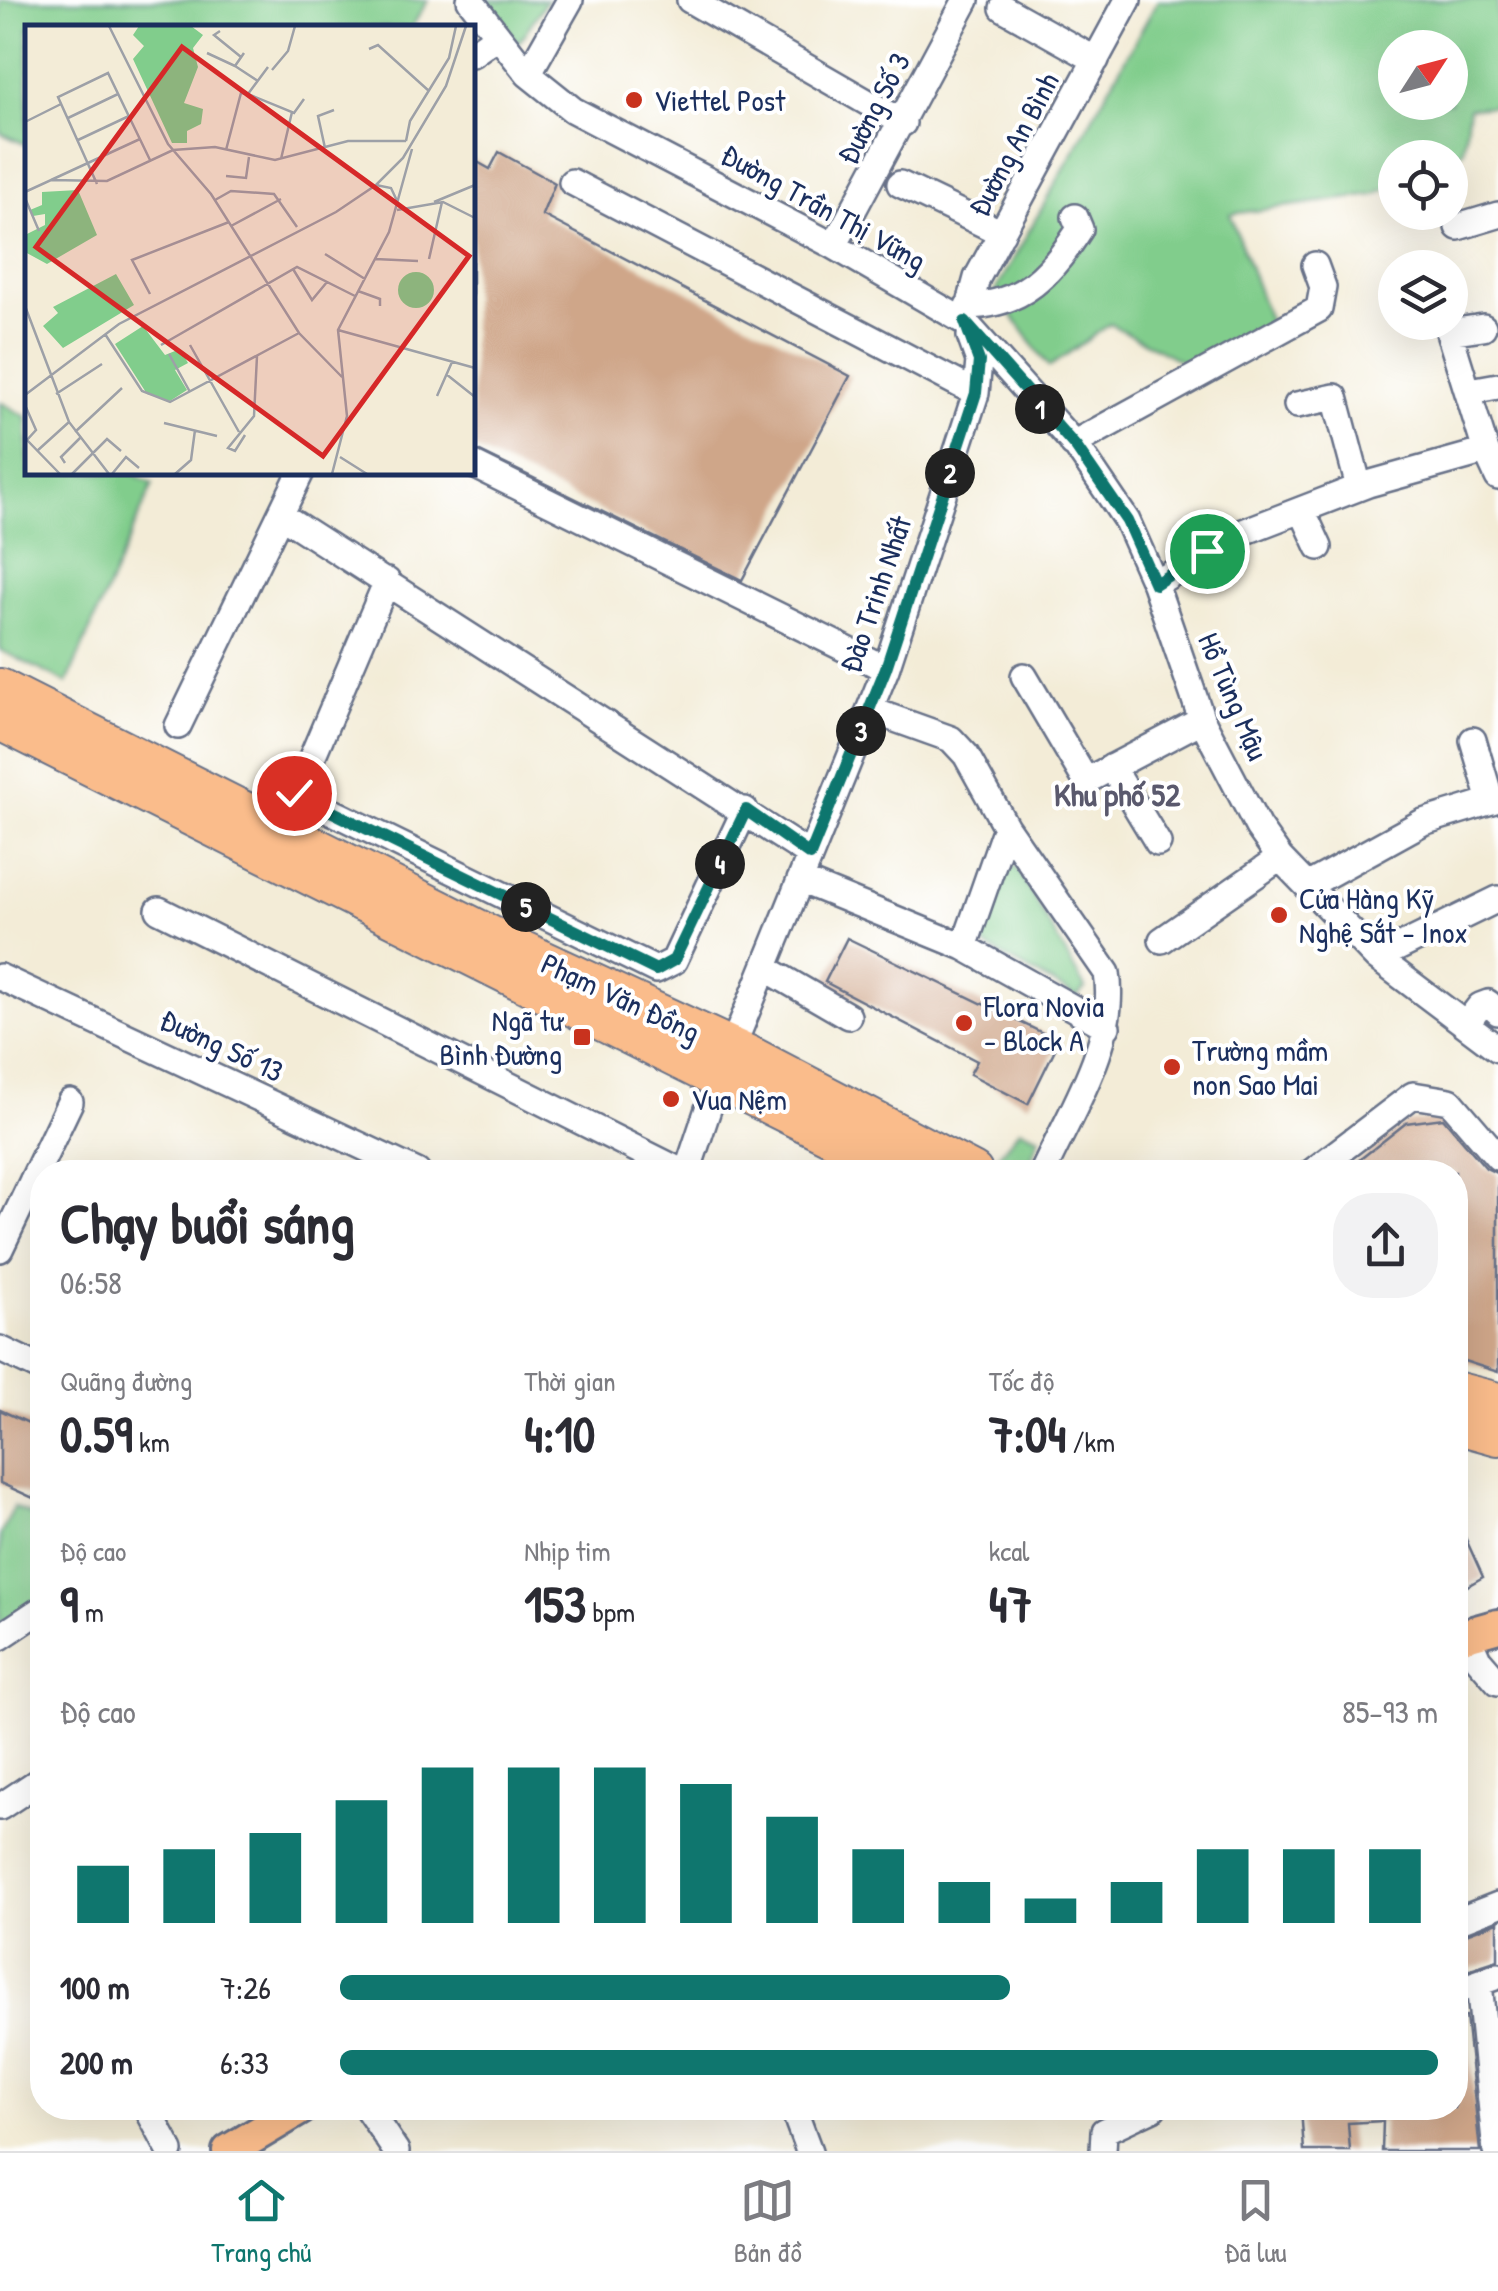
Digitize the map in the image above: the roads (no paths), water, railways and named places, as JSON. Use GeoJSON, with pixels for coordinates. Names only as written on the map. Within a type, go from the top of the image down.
{"type":"FeatureCollection","features":[{"type":"Feature","properties":{"kind":"highway","name":"Phạm Văn Đồng"},"geometry":{"type":"LineString","coordinates":[[0,688],[288,811],[500,940],[728,1063],[885,1160]]}},
{"type":"Feature","properties":{"kind":"highway","name":"Phạm Văn Đồng"},"geometry":{"type":"LineString","coordinates":[[0,721],[728,1063],[946,1160]]}},
{"type":"Feature","properties":{"kind":"highway"},"geometry":{"type":"LineString","coordinates":[[1468,1394],[1498,1402]]}},
{"type":"Feature","properties":{"kind":"highway"},"geometry":{"type":"LineString","coordinates":[[1468,1428],[1498,1436]]}},
{"type":"Feature","properties":{"kind":"main road"},"geometry":{"type":"LineString","coordinates":[[229,2151],[282,2120]]}},
{"type":"Feature","properties":{"kind":"street","name":"Đường Trần Thị Vững"},"geometry":{"type":"LineString","coordinates":[[470,0],[528,74],[572,110],[966,314]]}},
{"type":"Feature","properties":{"kind":"street"},"geometry":{"type":"LineString","coordinates":[[528,74],[570,0]]}},
{"type":"Feature","properties":{"kind":"street"},"geometry":{"type":"LineString","coordinates":[[690,0],[903,123]]}},
{"type":"Feature","properties":{"kind":"street","name":"Đường Số 3"},"geometry":{"type":"LineString","coordinates":[[834,246],[966,0]]}},
{"type":"Feature","properties":{"kind":"street","name":"Đường An Bình"},"geometry":{"type":"LineString","coordinates":[[966,314],[1002,234],[1128,0]]}},
{"type":"Feature","properties":{"kind":"street"},"geometry":{"type":"LineString","coordinates":[[1003,8],[1096,60]]}},
{"type":"Feature","properties":{"kind":"street"},"geometry":{"type":"LineString","coordinates":[[475,52],[496,37]]}},
{"type":"Feature","properties":{"kind":"street"},"geometry":{"type":"LineString","coordinates":[[572,182],[976,393]]}},
{"type":"Feature","properties":{"kind":"street"},"geometry":{"type":"LineString","coordinates":[[900,184],[1002,234]]}},
{"type":"Feature","properties":{"kind":"street"},"geometry":{"type":"LineString","coordinates":[[1468,224],[1498,214]]}},
{"type":"Feature","properties":{"kind":"street"},"geometry":{"type":"LineString","coordinates":[[966,314],[999,306],[1036,282],[1080,228],[1075,217]]}},
{"type":"Feature","properties":{"kind":"street"},"geometry":{"type":"LineString","coordinates":[[1073,444],[1319,310],[1324,287],[1315,264]]}},
{"type":"Feature","properties":{"kind":"street","name":"Đào Trinh Nhất"},"geometry":{"type":"LineString","coordinates":[[689,1160],[886,668],[976,393],[979,361],[966,314]]}},
{"type":"Feature","properties":{"kind":"street","name":"Hồ Tùng Mậu"},"geometry":{"type":"LineString","coordinates":[[966,314],[1073,444],[1127,521],[1155,584],[1202,720],[1258,827],[1280,858],[1377,958],[1496,1045]]}},
{"type":"Feature","properties":{"kind":"street"},"geometry":{"type":"LineString","coordinates":[[1484,327],[1449,332],[1486,451],[1498,477]]}},
{"type":"Feature","properties":{"kind":"street"},"geometry":{"type":"LineString","coordinates":[[1470,391],[1498,386]]}},
{"type":"Feature","properties":{"kind":"street"},"geometry":{"type":"LineString","coordinates":[[1297,405],[1336,397],[1359,487]]}},
{"type":"Feature","properties":{"kind":"street"},"geometry":{"type":"LineString","coordinates":[[1155,584],[1233,536],[1359,487],[1486,451]]}},
{"type":"Feature","properties":{"kind":"street"},"geometry":{"type":"LineString","coordinates":[[475,465],[886,668]]}},
{"type":"Feature","properties":{"kind":"street"},"geometry":{"type":"LineString","coordinates":[[178,726],[300,475]]}},
{"type":"Feature","properties":{"kind":"street"},"geometry":{"type":"LineString","coordinates":[[1302,510],[1319,548]]}},
{"type":"Feature","properties":{"kind":"street"},"geometry":{"type":"LineString","coordinates":[[281,515],[746,810],[810,855]]}},
{"type":"Feature","properties":{"kind":"street"},"geometry":{"type":"LineString","coordinates":[[387,581],[288,811],[656,970],[674,960],[746,810]]}},
{"type":"Feature","properties":{"kind":"street"},"geometry":{"type":"LineString","coordinates":[[1024,676],[1086,781],[1202,720]]}},
{"type":"Feature","properties":{"kind":"street"},"geometry":{"type":"LineString","coordinates":[[870,710],[951,739],[966,755],[1006,827],[1108,974],[1111,997],[1107,1027],[1048,1160]]}},
{"type":"Feature","properties":{"kind":"street"},"geometry":{"type":"LineString","coordinates":[[1306,886],[1423,822],[1495,800],[1472,740]]}},
{"type":"Feature","properties":{"kind":"street"},"geometry":{"type":"LineString","coordinates":[[1112,768],[1158,842]]}},
{"type":"Feature","properties":{"kind":"street"},"geometry":{"type":"LineString","coordinates":[[964,948],[1006,827]]}},
{"type":"Feature","properties":{"kind":"street"},"geometry":{"type":"LineString","coordinates":[[1162,940],[1280,858]]}},
{"type":"Feature","properties":{"kind":"street"},"geometry":{"type":"LineString","coordinates":[[800,880],[964,948],[1107,1027]]}},
{"type":"Feature","properties":{"kind":"street"},"geometry":{"type":"LineString","coordinates":[[1377,958],[1498,898]]}},
{"type":"Feature","properties":{"kind":"street"},"geometry":{"type":"LineString","coordinates":[[159,910],[660,1160]]}},
{"type":"Feature","properties":{"kind":"street"},"geometry":{"type":"LineString","coordinates":[[765,968],[848,1016]]}},
{"type":"Feature","properties":{"kind":"street","name":"Đường Số 13"},"geometry":{"type":"LineString","coordinates":[[0,977],[390,1160]]}},
{"type":"Feature","properties":{"kind":"street"},"geometry":{"type":"LineString","coordinates":[[1466,1024],[1488,1002],[1498,1012]]}},
{"type":"Feature","properties":{"kind":"street"},"geometry":{"type":"LineString","coordinates":[[1328,1160],[1413,1095],[1450,1102],[1498,1157]]}},
{"type":"Feature","properties":{"kind":"street"},"geometry":{"type":"LineString","coordinates":[[42,1160],[70,1102]]}},
{"type":"Feature","properties":{"kind":"street"},"geometry":{"type":"LineString","coordinates":[[0,1249],[30,1186]]}},
{"type":"Feature","properties":{"kind":"street"},"geometry":{"type":"LineString","coordinates":[[0,1349],[30,1364]]}},
{"type":"Feature","properties":{"kind":"street"},"geometry":{"type":"LineString","coordinates":[[0,1637],[30,1617]]}},
{"type":"Feature","properties":{"kind":"street"},"geometry":{"type":"LineString","coordinates":[[1473,1633],[1478,1660],[1498,1682]]}},
{"type":"Feature","properties":{"kind":"street"},"geometry":{"type":"LineString","coordinates":[[0,1808],[30,1787]]}},
{"type":"Feature","properties":{"kind":"street"},"geometry":{"type":"LineString","coordinates":[[1468,1917],[1498,1906]]}},
{"type":"Feature","properties":{"kind":"street"},"geometry":{"type":"LineString","coordinates":[[1477,1983],[1496,2151]]}},
{"type":"Feature","properties":{"kind":"street"},"geometry":{"type":"LineString","coordinates":[[153,2120],[170,2151]]}},
{"type":"Feature","properties":{"kind":"street"},"geometry":{"type":"LineString","coordinates":[[376,2120],[396,2151]]}},
{"type":"Feature","properties":{"kind":"street"},"geometry":{"type":"LineString","coordinates":[[797,2120],[809,2151]]}},
{"type":"Feature","properties":{"kind":"street"},"geometry":{"type":"LineString","coordinates":[[1103,2151],[1104,2131],[1127,2120]]}},
{"type":"Feature","properties":{"kind":"place","name":"Viettel Post"},"geometry":{"type":"Point","coordinates":[634,100]}},
{"type":"Feature","properties":{"kind":"place","name":"Cửa Hàng Kỹ Nghệ Sắt - Inox"},"geometry":{"type":"Point","coordinates":[1279,915]}},
{"type":"Feature","properties":{"kind":"place","name":"Flora Novia - Block A"},"geometry":{"type":"Point","coordinates":[964,1023]}},
{"type":"Feature","properties":{"kind":"place","name":"Ngã tư Bình Đường"},"geometry":{"type":"Point","coordinates":[582,1037]}},
{"type":"Feature","properties":{"kind":"place","name":"Trường mầm non Sao Mai"},"geometry":{"type":"Point","coordinates":[1172,1067]}},
{"type":"Feature","properties":{"kind":"place","name":"Vua Nệm"},"geometry":{"type":"Point","coordinates":[671,1099]}},
{"type":"Feature","properties":{"kind":"district","name":"Khu phố 52"},"geometry":{"type":"Point","coordinates":[1117,794]}}]}
